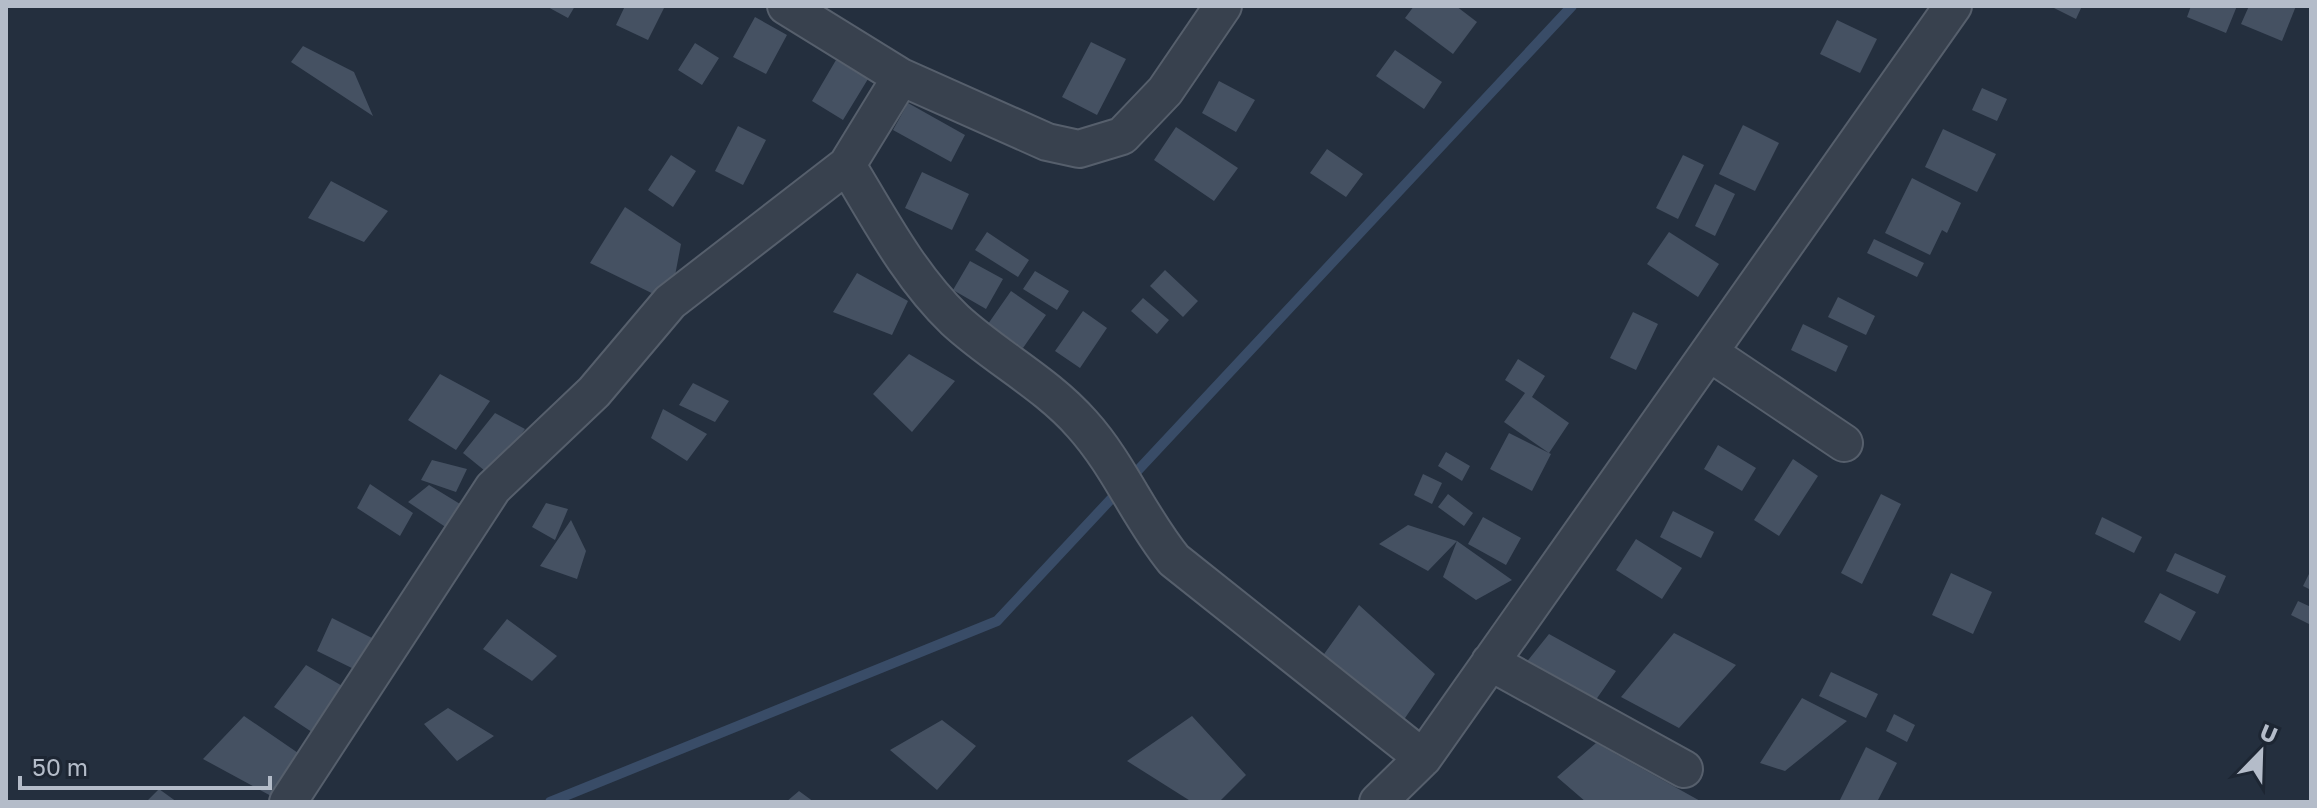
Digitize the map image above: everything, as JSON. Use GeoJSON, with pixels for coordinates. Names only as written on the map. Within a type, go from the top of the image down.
{"type":"FeatureCollection","features":[{"type":"Feature","properties":{"kind":"street"},"geometry":{"type":"LineString","coordinates":[[786,6],[901,77],[1047,142],[1079,149],[1122,136],[1165,91],[1223,6]]}},
{"type":"Feature","properties":{"kind":"street"},"geometry":{"type":"LineString","coordinates":[[1378,802],[1423,758],[1953,6]]}},
{"type":"Feature","properties":{"kind":"street"},"geometry":{"type":"LineString","coordinates":[[288,802],[493,488],[594,392],[670,302],[847,165],[901,77]]}},
{"type":"Feature","properties":{"kind":"street"},"geometry":{"type":"LineString","coordinates":[[847,165],[896,247],[955,320],[1047,393],[1106,451],[1150,531],[1174,560],[1200,584],[1423,758]]}},
{"type":"Feature","properties":{"kind":"street"},"geometry":{"type":"LineString","coordinates":[[1710,353],[1844,443]]}},
{"type":"Feature","properties":{"kind":"street"},"geometry":{"type":"LineString","coordinates":[[1490,662],[1684,769]]}},
{"type":"Feature","properties":{"kind":"building"},"geometry":{"type":"Polygon","coordinates":[[[546,6],[575,6],[568,18],[546,6]]]}},
{"type":"Feature","properties":{"kind":"building"},"geometry":{"type":"Polygon","coordinates":[[[625,6],[665,6],[648,40],[616,25],[625,6]]]}},
{"type":"Feature","properties":{"kind":"building"},"geometry":{"type":"Polygon","coordinates":[[[1414,6],[1456,6],[1477,22],[1453,54],[1405,18],[1414,6]]]}},
{"type":"Feature","properties":{"kind":"building"},"geometry":{"type":"Polygon","coordinates":[[[2050,6],[2082,6],[2076,19],[2050,6]]]}},
{"type":"Feature","properties":{"kind":"building"},"geometry":{"type":"Polygon","coordinates":[[[2191,6],[2237,6],[2226,33],[2187,17],[2191,6]]]}},
{"type":"Feature","properties":{"kind":"building"},"geometry":{"type":"Polygon","coordinates":[[[2249,6],[2296,6],[2282,41],[2241,24],[2249,6]]]}},
{"type":"Feature","properties":{"kind":"building"},"geometry":{"type":"Polygon","coordinates":[[[755,17],[787,35],[766,74],[733,57],[755,17]]]}},
{"type":"Feature","properties":{"kind":"building"},"geometry":{"type":"Polygon","coordinates":[[[1837,20],[1877,39],[1860,73],[1820,54],[1837,20]]]}},
{"type":"Feature","properties":{"kind":"building"},"geometry":{"type":"Polygon","coordinates":[[[1091,42],[1126,59],[1097,115],[1062,97],[1091,42]]]}},
{"type":"Feature","properties":{"kind":"building"},"geometry":{"type":"Polygon","coordinates":[[[695,43],[719,58],[702,85],[678,70],[695,43]]]}},
{"type":"Feature","properties":{"kind":"building"},"geometry":{"type":"Polygon","coordinates":[[[303,46],[354,72],[373,116],[291,62],[303,46]]]}},
{"type":"Feature","properties":{"kind":"building"},"geometry":{"type":"Polygon","coordinates":[[[1395,50],[1442,82],[1424,109],[1376,76],[1395,50]]]}},
{"type":"Feature","properties":{"kind":"building"},"geometry":{"type":"Polygon","coordinates":[[[836,60],[868,79],[843,120],[812,101],[836,60]]]}},
{"type":"Feature","properties":{"kind":"building"},"geometry":{"type":"Polygon","coordinates":[[[1219,81],[1255,100],[1236,132],[1202,113],[1219,81]]]}},
{"type":"Feature","properties":{"kind":"building"},"geometry":{"type":"Polygon","coordinates":[[[1982,88],[2007,99],[1997,121],[1972,110],[1982,88]]]}},
{"type":"Feature","properties":{"kind":"building"},"geometry":{"type":"Polygon","coordinates":[[[908,103],[965,135],[951,162],[893,130],[908,103]]]}},
{"type":"Feature","properties":{"kind":"building"},"geometry":{"type":"Polygon","coordinates":[[[1743,125],[1779,143],[1755,191],[1719,174],[1743,125]]]}},
{"type":"Feature","properties":{"kind":"building"},"geometry":{"type":"Polygon","coordinates":[[[738,126],[766,140],[743,185],[715,171],[738,126]]]}},
{"type":"Feature","properties":{"kind":"building"},"geometry":{"type":"Polygon","coordinates":[[[1176,127],[1238,168],[1214,201],[1154,160],[1176,127]]]}},
{"type":"Feature","properties":{"kind":"building"},"geometry":{"type":"Polygon","coordinates":[[[1943,129],[1996,154],[1977,192],[1925,167],[1943,129]]]}},
{"type":"Feature","properties":{"kind":"building"},"geometry":{"type":"Polygon","coordinates":[[[1327,149],[1363,174],[1346,197],[1310,173],[1327,149]]]}},
{"type":"Feature","properties":{"kind":"building"},"geometry":{"type":"Polygon","coordinates":[[[671,155],[696,171],[673,207],[648,190],[671,155]]]}},
{"type":"Feature","properties":{"kind":"building"},"geometry":{"type":"Polygon","coordinates":[[[1683,155],[1704,165],[1678,219],[1656,208],[1683,155]]]}},
{"type":"Feature","properties":{"kind":"building"},"geometry":{"type":"Polygon","coordinates":[[[922,172],[969,194],[952,230],[905,208],[922,172]]]}},
{"type":"Feature","properties":{"kind":"building"},"geometry":{"type":"Polygon","coordinates":[[[1912,178],[1961,203],[1947,233],[1942,230],[1930,255],[1885,233],[1912,178]]]}},
{"type":"Feature","properties":{"kind":"building"},"geometry":{"type":"Polygon","coordinates":[[[331,181],[388,211],[364,242],[308,218],[331,181]]]}},
{"type":"Feature","properties":{"kind":"building"},"geometry":{"type":"Polygon","coordinates":[[[1715,184],[1735,194],[1715,236],[1695,226],[1715,184]]]}},
{"type":"Feature","properties":{"kind":"building"},"geometry":{"type":"Polygon","coordinates":[[[625,207],[681,244],[670,302],[590,263],[625,207]]]}},
{"type":"Feature","properties":{"kind":"building"},"geometry":{"type":"Polygon","coordinates":[[[987,232],[1029,260],[1018,277],[975,250],[987,232]]]}},
{"type":"Feature","properties":{"kind":"building"},"geometry":{"type":"Polygon","coordinates":[[[1669,232],[1719,264],[1698,297],[1647,264],[1669,232]]]}},
{"type":"Feature","properties":{"kind":"building"},"geometry":{"type":"Polygon","coordinates":[[[1874,239],[1924,263],[1917,277],[1867,253],[1874,239]]]}},
{"type":"Feature","properties":{"kind":"building"},"geometry":{"type":"Polygon","coordinates":[[[970,261],[1003,279],[986,309],[953,290],[970,261]]]}},
{"type":"Feature","properties":{"kind":"building"},"geometry":{"type":"Polygon","coordinates":[[[1165,270],[1198,301],[1183,317],[1150,286],[1165,270]]]}},
{"type":"Feature","properties":{"kind":"building"},"geometry":{"type":"Polygon","coordinates":[[[1035,271],[1069,291],[1057,310],[1023,289],[1035,271]]]}},
{"type":"Feature","properties":{"kind":"building"},"geometry":{"type":"Polygon","coordinates":[[[857,273],[908,301],[892,335],[833,312],[857,273]]]}},
{"type":"Feature","properties":{"kind":"building"},"geometry":{"type":"Polygon","coordinates":[[[1011,291],[1046,315],[1023,348],[988,324],[1011,291]]]}},
{"type":"Feature","properties":{"kind":"building"},"geometry":{"type":"Polygon","coordinates":[[[1838,297],[1875,316],[1866,335],[1828,317],[1838,297]]]}},
{"type":"Feature","properties":{"kind":"building"},"geometry":{"type":"Polygon","coordinates":[[[1143,298],[1169,320],[1157,334],[1131,311],[1143,298]]]}},
{"type":"Feature","properties":{"kind":"building"},"geometry":{"type":"Polygon","coordinates":[[[1083,311],[1107,328],[1080,368],[1055,351],[1083,311]]]}},
{"type":"Feature","properties":{"kind":"building"},"geometry":{"type":"Polygon","coordinates":[[[1633,312],[1658,324],[1636,370],[1610,358],[1633,312]]]}},
{"type":"Feature","properties":{"kind":"building"},"geometry":{"type":"Polygon","coordinates":[[[1803,324],[1848,346],[1836,372],[1791,350],[1803,324]]]}},
{"type":"Feature","properties":{"kind":"building"},"geometry":{"type":"Polygon","coordinates":[[[909,354],[955,381],[912,432],[873,394],[909,354]]]}},
{"type":"Feature","properties":{"kind":"building"},"geometry":{"type":"Polygon","coordinates":[[[1518,359],[1545,376],[1532,397],[1569,423],[1549,453],[1504,422],[1525,393],[1505,380],[1518,359]]]}},
{"type":"Feature","properties":{"kind":"building"},"geometry":{"type":"Polygon","coordinates":[[[440,374],[490,401],[456,450],[408,420],[440,374]]]}},
{"type":"Feature","properties":{"kind":"building"},"geometry":{"type":"Polygon","coordinates":[[[693,383],[729,401],[715,422],[679,405],[693,383]]]}},
{"type":"Feature","properties":{"kind":"building"},"geometry":{"type":"Polygon","coordinates":[[[663,409],[707,434],[687,461],[651,438],[663,409]]]}},
{"type":"Feature","properties":{"kind":"building"},"geometry":{"type":"Polygon","coordinates":[[[495,413],[525,429],[490,475],[463,453],[495,413]]]}},
{"type":"Feature","properties":{"kind":"building"},"geometry":{"type":"Polygon","coordinates":[[[1509,433],[1551,454],[1532,491],[1490,469],[1509,433]]]}},
{"type":"Feature","properties":{"kind":"building"},"geometry":{"type":"Polygon","coordinates":[[[1718,445],[1756,468],[1742,491],[1704,469],[1718,445]]]}},
{"type":"Feature","properties":{"kind":"building"},"geometry":{"type":"Polygon","coordinates":[[[1446,452],[1470,466],[1462,481],[1438,466],[1446,452]]]}},
{"type":"Feature","properties":{"kind":"building"},"geometry":{"type":"Polygon","coordinates":[[[1793,459],[1818,476],[1779,536],[1754,520],[1793,459]]]}},
{"type":"Feature","properties":{"kind":"building"},"geometry":{"type":"Polygon","coordinates":[[[432,460],[467,469],[456,492],[421,480],[432,460]]]}},
{"type":"Feature","properties":{"kind":"building"},"geometry":{"type":"Polygon","coordinates":[[[1423,474],[1442,483],[1432,504],[1414,495],[1423,474]]]}},
{"type":"Feature","properties":{"kind":"building"},"geometry":{"type":"Polygon","coordinates":[[[370,484],[413,513],[400,536],[357,508],[370,484]]]}},
{"type":"Feature","properties":{"kind":"building"},"geometry":{"type":"Polygon","coordinates":[[[429,485],[465,507],[450,530],[408,502],[429,485]]]}},
{"type":"Feature","properties":{"kind":"building"},"geometry":{"type":"Polygon","coordinates":[[[1448,494],[1473,513],[1464,526],[1438,507],[1448,494]]]}},
{"type":"Feature","properties":{"kind":"building"},"geometry":{"type":"Polygon","coordinates":[[[1881,494],[1901,504],[1862,584],[1841,573],[1881,494]]]}},
{"type":"Feature","properties":{"kind":"building"},"geometry":{"type":"Polygon","coordinates":[[[546,503],[568,509],[555,540],[532,527],[546,503]]]}},
{"type":"Feature","properties":{"kind":"building"},"geometry":{"type":"Polygon","coordinates":[[[1673,511],[1714,532],[1701,558],[1660,537],[1673,511]]]}},
{"type":"Feature","properties":{"kind":"building"},"geometry":{"type":"Polygon","coordinates":[[[1483,517],[1521,538],[1506,565],[1468,544],[1483,517]]]}},
{"type":"Feature","properties":{"kind":"building"},"geometry":{"type":"Polygon","coordinates":[[[2102,517],[2142,537],[2134,553],[2095,534],[2102,517]]]}},
{"type":"Feature","properties":{"kind":"building"},"geometry":{"type":"Polygon","coordinates":[[[571,520],[586,551],[577,579],[540,566],[571,520]]]}},
{"type":"Feature","properties":{"kind":"building"},"geometry":{"type":"Polygon","coordinates":[[[1408,525],[1457,541],[1428,571],[1379,544],[1408,525]]]}},
{"type":"Feature","properties":{"kind":"building"},"geometry":{"type":"Polygon","coordinates":[[[1636,539],[1682,568],[1662,599],[1616,570],[1636,539]]]}},
{"type":"Feature","properties":{"kind":"building"},"geometry":{"type":"Polygon","coordinates":[[[1457,541],[1512,580],[1476,600],[1443,577],[1457,541]]]}},
{"type":"Feature","properties":{"kind":"building"},"geometry":{"type":"Polygon","coordinates":[[[2175,553],[2226,576],[2218,594],[2166,571],[2175,553]]]}},
{"type":"Feature","properties":{"kind":"building"},"geometry":{"type":"Polygon","coordinates":[[[2311,570],[2311,590],[2303,586],[2311,570]]]}},
{"type":"Feature","properties":{"kind":"building"},"geometry":{"type":"Polygon","coordinates":[[[1951,573],[1992,592],[1973,634],[1932,615],[1951,573]]]}},
{"type":"Feature","properties":{"kind":"building"},"geometry":{"type":"Polygon","coordinates":[[[2160,593],[2196,612],[2180,641],[2144,622],[2160,593]]]}},
{"type":"Feature","properties":{"kind":"building"},"geometry":{"type":"Polygon","coordinates":[[[2298,601],[2311,607],[2311,625],[2291,615],[2298,601]]]}},
{"type":"Feature","properties":{"kind":"building"},"geometry":{"type":"Polygon","coordinates":[[[1359,605],[1435,674],[1403,721],[1312,671],[1359,605]]]}},
{"type":"Feature","properties":{"kind":"building"},"geometry":{"type":"Polygon","coordinates":[[[332,618],[380,642],[360,672],[317,651],[332,618]]]}},
{"type":"Feature","properties":{"kind":"building"},"geometry":{"type":"Polygon","coordinates":[[[507,619],[557,656],[532,681],[483,649],[507,619]]]}},
{"type":"Feature","properties":{"kind":"building"},"geometry":{"type":"Polygon","coordinates":[[[1674,633],[1736,665],[1679,728],[1621,697],[1674,633]]]}},
{"type":"Feature","properties":{"kind":"building"},"geometry":{"type":"Polygon","coordinates":[[[1549,634],[1616,671],[1586,714],[1521,669],[1549,634]]]}},
{"type":"Feature","properties":{"kind":"building"},"geometry":{"type":"Polygon","coordinates":[[[306,665],[351,691],[321,738],[274,707],[306,665]]]}},
{"type":"Feature","properties":{"kind":"building"},"geometry":{"type":"Polygon","coordinates":[[[1831,672],[1878,694],[1866,718],[1819,696],[1831,672]]]}},
{"type":"Feature","properties":{"kind":"building"},"geometry":{"type":"Polygon","coordinates":[[[1802,698],[1847,721],[1785,771],[1760,763],[1802,698]]]}},
{"type":"Feature","properties":{"kind":"building"},"geometry":{"type":"Polygon","coordinates":[[[448,708],[494,736],[457,761],[424,724],[448,708]]]}},
{"type":"Feature","properties":{"kind":"building"},"geometry":{"type":"Polygon","coordinates":[[[1894,714],[1915,725],[1907,742],[1886,731],[1894,714]]]}},
{"type":"Feature","properties":{"kind":"building"},"geometry":{"type":"Polygon","coordinates":[[[244,716],[301,755],[273,797],[203,759],[244,716]]]}},
{"type":"Feature","properties":{"kind":"building"},"geometry":{"type":"Polygon","coordinates":[[[1192,716],[1246,775],[1219,802],[1192,802],[1127,761],[1192,716]]]}},
{"type":"Feature","properties":{"kind":"building"},"geometry":{"type":"Polygon","coordinates":[[[942,720],[976,746],[937,790],[890,750],[942,720]]]}},
{"type":"Feature","properties":{"kind":"building"},"geometry":{"type":"Polygon","coordinates":[[[1596,743],[1702,802],[1586,802],[1557,777],[1596,743]]]}},
{"type":"Feature","properties":{"kind":"building"},"geometry":{"type":"Polygon","coordinates":[[[1866,747],[1897,763],[1877,802],[1839,802],[1866,747]]]}},
{"type":"Feature","properties":{"kind":"building"},"geometry":{"type":"Polygon","coordinates":[[[159,789],[177,802],[146,802],[159,789]]]}},
{"type":"Feature","properties":{"kind":"building"},"geometry":{"type":"Polygon","coordinates":[[[799,791],[814,802],[786,802],[799,791]]]}},
{"type":"Feature","properties":{"kind":"waterway"},"geometry":{"type":"LineString","coordinates":[[550,802],[997,621],[1572,6]]}}]}
